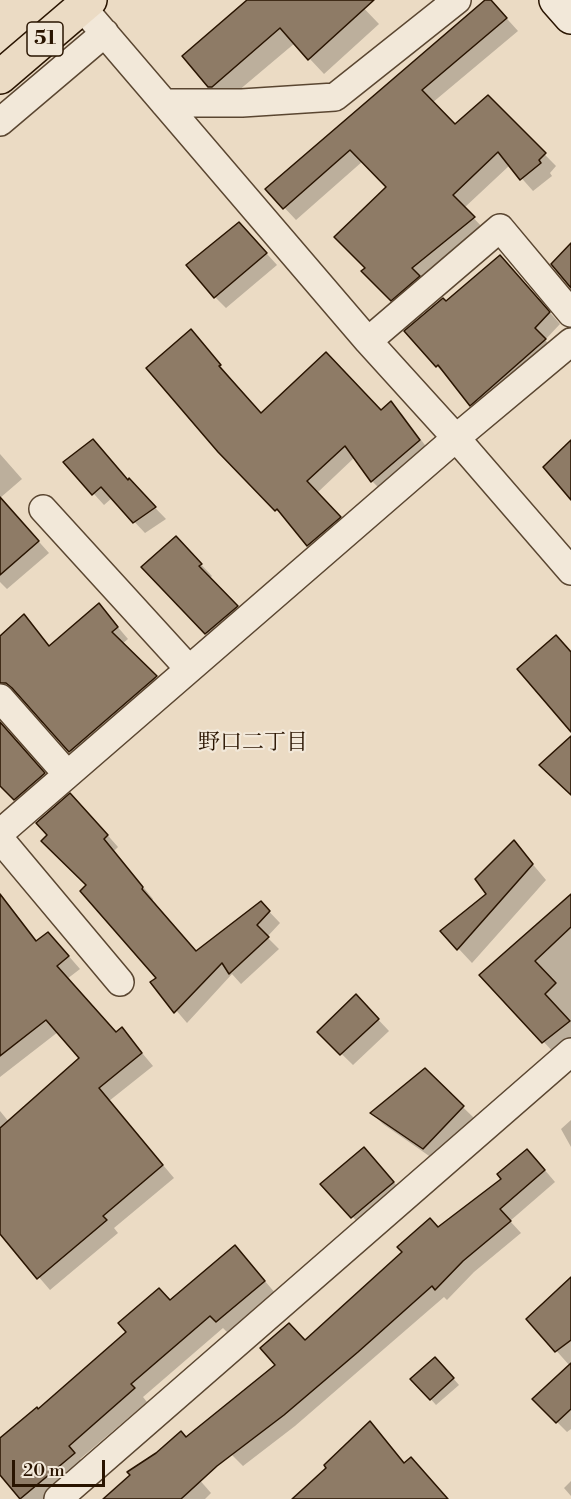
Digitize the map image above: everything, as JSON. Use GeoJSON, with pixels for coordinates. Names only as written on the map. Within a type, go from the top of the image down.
{"type":"FeatureCollection","features":[{"type":"Feature","properties":{"kind":"main road"},"geometry":{"type":"LineString","coordinates":[[556,0],[571,17]]}},
{"type":"Feature","properties":{"kind":"main road","name":"51"},"geometry":{"type":"LineString","coordinates":[[0,77],[86,3]]}},
{"type":"Feature","properties":{"kind":"street"},"geometry":{"type":"LineString","coordinates":[[164,103],[242,103],[335,98],[457,0]]}},
{"type":"Feature","properties":{"kind":"street"},"geometry":{"type":"LineString","coordinates":[[86,3],[105,33],[164,103],[368,341],[571,571]]}},
{"type":"Feature","properties":{"kind":"street"},"geometry":{"type":"LineString","coordinates":[[0,122],[105,33]]}},
{"type":"Feature","properties":{"kind":"street"},"geometry":{"type":"LineString","coordinates":[[368,341],[500,228],[571,313]]}},
{"type":"Feature","properties":{"kind":"street"},"geometry":{"type":"LineString","coordinates":[[0,833],[456,438],[571,342]]}},
{"type":"Feature","properties":{"kind":"street"},"geometry":{"type":"LineString","coordinates":[[43,509],[189,669]]}},
{"type":"Feature","properties":{"kind":"street"},"geometry":{"type":"LineString","coordinates":[[0,699],[67,774]]}},
{"type":"Feature","properties":{"kind":"street"},"geometry":{"type":"LineString","coordinates":[[0,839],[120,982]]}},
{"type":"Feature","properties":{"kind":"street"},"geometry":{"type":"LineString","coordinates":[[58,1499],[571,1052]]}},
{"type":"Feature","properties":{"kind":"building"},"geometry":{"type":"Polygon","coordinates":[[[247,0],[374,0],[308,60],[280,28],[212,87],[208,87],[182,56],[247,0]]]}},
{"type":"Feature","properties":{"kind":"building"},"geometry":{"type":"Polygon","coordinates":[[[485,0],[491,0],[507,18],[422,90],[455,124],[488,95],[546,153],[539,160],[541,163],[520,180],[498,152],[453,195],[475,217],[412,268],[420,276],[391,301],[361,271],[365,268],[334,237],[386,187],[350,150],[283,209],[265,189],[485,0]]]}},
{"type":"Feature","properties":{"kind":"building"},"geometry":{"type":"Polygon","coordinates":[[[239,222],[267,253],[214,298],[186,265],[239,222]]]}},
{"type":"Feature","properties":{"kind":"building"},"geometry":{"type":"Polygon","coordinates":[[[571,243],[571,288],[551,264],[571,243]]]}},
{"type":"Feature","properties":{"kind":"building"},"geometry":{"type":"Polygon","coordinates":[[[500,255],[550,312],[535,328],[546,339],[470,406],[438,365],[436,367],[404,331],[443,298],[446,301],[500,255]]]}},
{"type":"Feature","properties":{"kind":"building"},"geometry":{"type":"Polygon","coordinates":[[[191,329],[221,365],[219,366],[261,413],[326,352],[381,410],[391,401],[420,440],[371,482],[345,446],[307,481],[341,517],[307,546],[277,509],[275,511],[218,452],[146,368],[191,329]]]}},
{"type":"Feature","properties":{"kind":"building"},"geometry":{"type":"Polygon","coordinates":[[[93,439],[128,480],[129,478],[156,507],[133,523],[101,487],[92,495],[63,462],[93,439]]]}},
{"type":"Feature","properties":{"kind":"building"},"geometry":{"type":"Polygon","coordinates":[[[571,440],[571,500],[543,467],[571,440]]]}},
{"type":"Feature","properties":{"kind":"building"},"geometry":{"type":"Polygon","coordinates":[[[0,497],[39,541],[0,575],[0,497]]]}},
{"type":"Feature","properties":{"kind":"building"},"geometry":{"type":"Polygon","coordinates":[[[176,536],[202,564],[199,566],[238,606],[205,634],[141,567],[176,536]]]}},
{"type":"Feature","properties":{"kind":"building"},"geometry":{"type":"Polygon","coordinates":[[[99,603],[118,627],[112,632],[157,676],[69,752],[12,688],[6,683],[0,683],[0,636],[24,614],[49,646],[99,603]]]}},
{"type":"Feature","properties":{"kind":"building"},"geometry":{"type":"Polygon","coordinates":[[[556,635],[571,652],[571,732],[517,669],[556,635]]]}},
{"type":"Feature","properties":{"kind":"building"},"geometry":{"type":"Polygon","coordinates":[[[0,722],[45,773],[14,800],[0,786],[0,722]]]}},
{"type":"Feature","properties":{"kind":"building"},"geometry":{"type":"Polygon","coordinates":[[[571,736],[571,795],[539,765],[571,736]]]}},
{"type":"Feature","properties":{"kind":"building"},"geometry":{"type":"Polygon","coordinates":[[[70,793],[108,835],[104,839],[143,887],[142,889],[196,951],[261,901],[270,911],[257,925],[269,937],[229,974],[222,963],[174,1013],[150,982],[156,978],[80,891],[86,885],[41,841],[47,835],[36,823],[70,793]]]}},
{"type":"Feature","properties":{"kind":"building"},"geometry":{"type":"Polygon","coordinates":[[[514,840],[533,864],[457,950],[440,931],[486,894],[475,879],[514,840]]]}},
{"type":"Feature","properties":{"kind":"building"},"geometry":{"type":"Polygon","coordinates":[[[0,894],[36,941],[48,932],[69,956],[57,966],[116,1032],[122,1027],[142,1053],[99,1088],[163,1165],[103,1216],[107,1220],[37,1279],[0,1234],[0,1128],[79,1058],[46,1020],[0,1056],[0,894]]]}},
{"type":"Feature","properties":{"kind":"building"},"geometry":{"type":"Polygon","coordinates":[[[571,894],[571,927],[535,961],[556,983],[545,994],[570,1021],[542,1043],[479,975],[571,894]]]}},
{"type":"Feature","properties":{"kind":"building"},"geometry":{"type":"Polygon","coordinates":[[[356,994],[379,1019],[340,1055],[317,1032],[356,994]]]}},
{"type":"Feature","properties":{"kind":"building"},"geometry":{"type":"Polygon","coordinates":[[[425,1068],[464,1106],[423,1149],[370,1113],[425,1068]]]}},
{"type":"Feature","properties":{"kind":"building"},"geometry":{"type":"Polygon","coordinates":[[[364,1147],[394,1182],[351,1218],[320,1184],[364,1147]]]}},
{"type":"Feature","properties":{"kind":"building"},"geometry":{"type":"Polygon","coordinates":[[[527,1149],[545,1170],[500,1209],[511,1221],[463,1261],[435,1290],[432,1286],[284,1415],[217,1466],[181,1499],[103,1499],[130,1475],[127,1472],[156,1453],[181,1431],[186,1437],[275,1365],[260,1348],[289,1323],[305,1340],[402,1252],[397,1247],[430,1218],[438,1227],[501,1179],[497,1174],[527,1149]]]}},
{"type":"Feature","properties":{"kind":"building"},"geometry":{"type":"Polygon","coordinates":[[[235,1245],[265,1281],[216,1322],[210,1316],[131,1384],[135,1388],[69,1446],[75,1453],[20,1499],[0,1475],[0,1438],[37,1407],[38,1409],[126,1332],[118,1323],[159,1288],[170,1300],[235,1245]]]}},
{"type":"Feature","properties":{"kind":"building"},"geometry":{"type":"Polygon","coordinates":[[[571,1277],[571,1340],[555,1352],[526,1319],[571,1277]]]}},
{"type":"Feature","properties":{"kind":"building"},"geometry":{"type":"Polygon","coordinates":[[[435,1357],[454,1378],[430,1400],[410,1379],[435,1357]]]}},
{"type":"Feature","properties":{"kind":"building"},"geometry":{"type":"Polygon","coordinates":[[[571,1363],[571,1409],[556,1423],[532,1399],[571,1363]]]}},
{"type":"Feature","properties":{"kind":"building"},"geometry":{"type":"Polygon","coordinates":[[[370,1421],[404,1463],[411,1457],[448,1499],[292,1499],[326,1468],[324,1465],[370,1421]]]}},
{"type":"Feature","properties":{"kind":"district","name":"野口二丁目"},"geometry":{"type":"Point","coordinates":[253,744]}}]}
